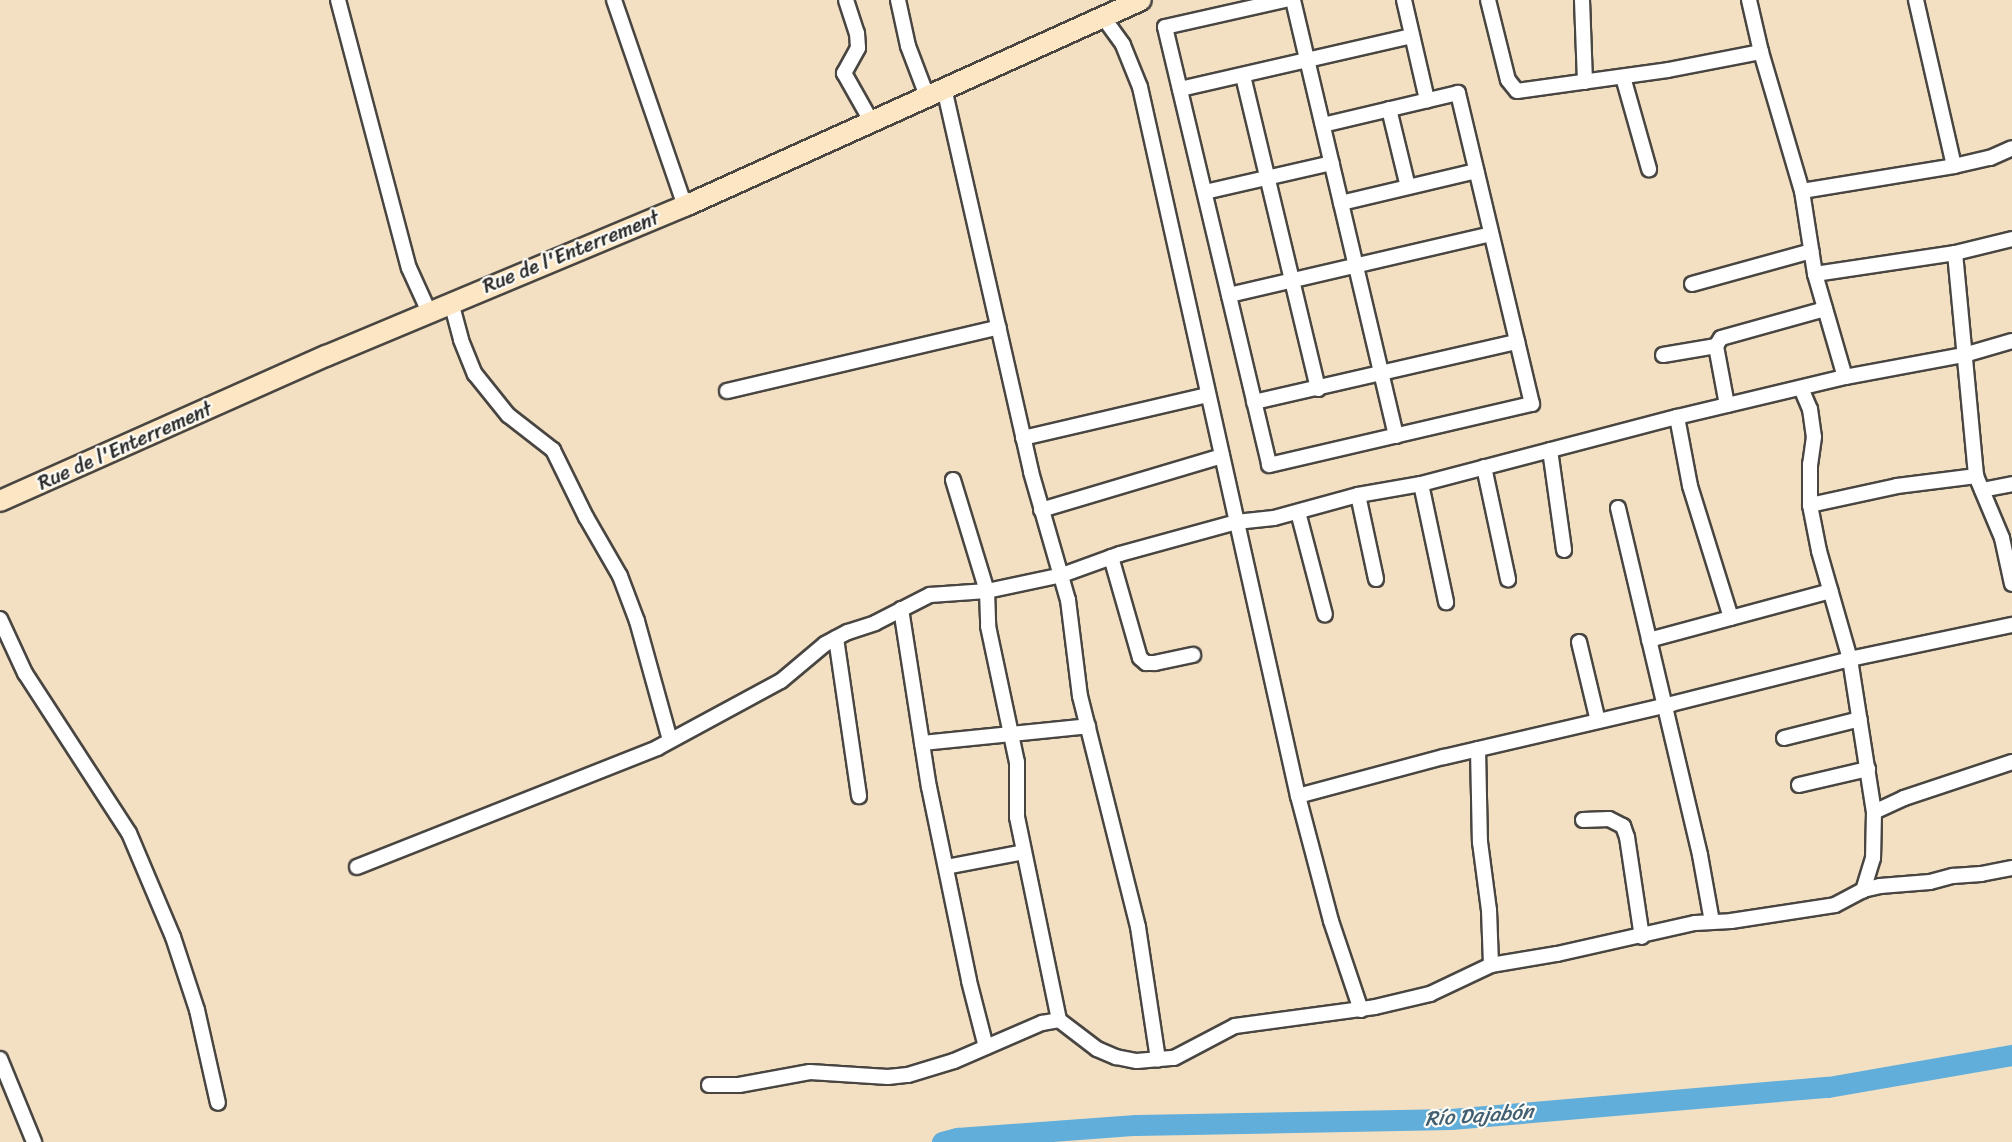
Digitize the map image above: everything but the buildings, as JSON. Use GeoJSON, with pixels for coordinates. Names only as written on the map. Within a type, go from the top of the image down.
{"type":"FeatureCollection","features":[{"type":"Feature","properties":{"kind":"street"},"geometry":{"type":"LineString","coordinates":[[338,0],[409,268],[429,312]]}},
{"type":"Feature","properties":{"kind":"street"},"geometry":{"type":"LineString","coordinates":[[614,0],[684,206]]}},
{"type":"Feature","properties":{"kind":"street"},"geometry":{"type":"LineString","coordinates":[[846,0],[857,33],[858,48],[844,73],[871,121]]}},
{"type":"Feature","properties":{"kind":"street"},"geometry":{"type":"LineString","coordinates":[[898,0],[908,46],[935,92],[999,327],[1041,510],[1062,575],[1068,600],[1080,696],[1138,927],[1158,1060]]}},
{"type":"Feature","properties":{"kind":"street","name":"Rue de l'Enterrement"},"geometry":{"type":"LineString","coordinates":[[0,501],[451,302],[684,206],[1141,0]]}},
{"type":"Feature","properties":{"kind":"street"},"geometry":{"type":"LineString","coordinates":[[1285,0],[1165,27],[1269,465],[1532,404],[1458,93],[1323,125]]}},
{"type":"Feature","properties":{"kind":"street"},"geometry":{"type":"LineString","coordinates":[[1293,0],[1396,436]]}},
{"type":"Feature","properties":{"kind":"street"},"geometry":{"type":"LineString","coordinates":[[1404,0],[1427,100]]}},
{"type":"Feature","properties":{"kind":"street"},"geometry":{"type":"LineString","coordinates":[[1488,0],[1508,80],[1517,91],[1623,77],[1761,52]]}},
{"type":"Feature","properties":{"kind":"street"},"geometry":{"type":"LineString","coordinates":[[1582,0],[1585,82]]}},
{"type":"Feature","properties":{"kind":"street"},"geometry":{"type":"LineString","coordinates":[[1749,0],[1761,52],[1802,191],[1815,274],[1845,377]]}},
{"type":"Feature","properties":{"kind":"street"},"geometry":{"type":"LineString","coordinates":[[1916,0],[1954,166]]}},
{"type":"Feature","properties":{"kind":"street"},"geometry":{"type":"LineString","coordinates":[[1103,17],[1123,45],[1140,87],[1298,796],[1330,921],[1361,1010]]}},
{"type":"Feature","properties":{"kind":"street"},"geometry":{"type":"LineString","coordinates":[[1180,89],[1412,36]]}},
{"type":"Feature","properties":{"kind":"street"},"geometry":{"type":"LineString","coordinates":[[1244,76],[1318,389]]}},
{"type":"Feature","properties":{"kind":"street"},"geometry":{"type":"LineString","coordinates":[[1623,77],[1649,169]]}},
{"type":"Feature","properties":{"kind":"street"},"geometry":{"type":"LineString","coordinates":[[1389,109],[1408,187]]}},
{"type":"Feature","properties":{"kind":"street"},"geometry":{"type":"LineString","coordinates":[[1802,191],[1954,166],[1990,158],[2012,148]]}},
{"type":"Feature","properties":{"kind":"street"},"geometry":{"type":"LineString","coordinates":[[1204,192],[1332,163]]}},
{"type":"Feature","properties":{"kind":"street"},"geometry":{"type":"LineString","coordinates":[[1341,203],[1476,171]]}},
{"type":"Feature","properties":{"kind":"street"},"geometry":{"type":"LineString","coordinates":[[1229,295],[1491,234]]}},
{"type":"Feature","properties":{"kind":"street"},"geometry":{"type":"LineString","coordinates":[[1815,274],[1955,254],[2012,239]]}},
{"type":"Feature","properties":{"kind":"street"},"geometry":{"type":"LineString","coordinates":[[1692,284],[1812,251]]}},
{"type":"Feature","properties":{"kind":"street"},"geometry":{"type":"LineString","coordinates":[[1955,254],[1976,476],[2002,538],[2012,584]]}},
{"type":"Feature","properties":{"kind":"street"},"geometry":{"type":"LineString","coordinates":[[451,302],[460,340],[475,374],[508,415],[554,450],[586,517],[620,576],[637,621],[670,740]]}},
{"type":"Feature","properties":{"kind":"street"},"geometry":{"type":"LineString","coordinates":[[1727,405],[1716,346],[1721,338],[1825,309]]}},
{"type":"Feature","properties":{"kind":"street"},"geometry":{"type":"LineString","coordinates":[[727,391],[999,327]]}},
{"type":"Feature","properties":{"kind":"street"},"geometry":{"type":"LineString","coordinates":[[357,867],[657,748],[781,681],[810,654],[836,638],[875,623],[930,595],[987,591],[1062,575],[1111,557],[1236,522],[1274,518],[1358,495],[1421,484],[1677,417],[1845,377],[1964,355],[2012,341]]}},
{"type":"Feature","properties":{"kind":"street"},"geometry":{"type":"LineString","coordinates":[[1254,402],[1517,342]]}},
{"type":"Feature","properties":{"kind":"street"},"geometry":{"type":"LineString","coordinates":[[1664,356],[1716,346]]}},
{"type":"Feature","properties":{"kind":"street"},"geometry":{"type":"LineString","coordinates":[[1801,388],[1810,408],[1814,437],[1810,464],[1810,505],[1830,591],[1850,658],[1874,812],[1873,858],[1863,890]]}},
{"type":"Feature","properties":{"kind":"street"},"geometry":{"type":"LineString","coordinates":[[1023,438],[1208,395]]}},
{"type":"Feature","properties":{"kind":"street"},"geometry":{"type":"LineString","coordinates":[[1677,417],[1690,486],[1731,618]]}},
{"type":"Feature","properties":{"kind":"street"},"geometry":{"type":"LineString","coordinates":[[1550,450],[1564,550]]}},
{"type":"Feature","properties":{"kind":"street"},"geometry":{"type":"LineString","coordinates":[[1041,510],[1222,456]]}},
{"type":"Feature","properties":{"kind":"street"},"geometry":{"type":"LineString","coordinates":[[1484,467],[1508,579]]}},
{"type":"Feature","properties":{"kind":"street"},"geometry":{"type":"LineString","coordinates":[[1810,505],[1897,486],[1976,476]]}},
{"type":"Feature","properties":{"kind":"street"},"geometry":{"type":"LineString","coordinates":[[953,480],[987,591],[988,626],[1017,762],[1017,817],[1059,1020],[1097,1049],[1137,1061],[1174,1058],[1247,1022],[1284,1021],[1361,1010],[1430,994],[1491,964],[1642,937],[1695,923],[1835,905],[1863,890],[1930,882],[1953,876],[2012,868]]}},
{"type":"Feature","properties":{"kind":"street"},"geometry":{"type":"LineString","coordinates":[[1421,484],[1446,602]]}},
{"type":"Feature","properties":{"kind":"street"},"geometry":{"type":"LineString","coordinates":[[1982,490],[2012,484]]}},
{"type":"Feature","properties":{"kind":"street"},"geometry":{"type":"LineString","coordinates":[[1358,495],[1376,579]]}},
{"type":"Feature","properties":{"kind":"street"},"geometry":{"type":"LineString","coordinates":[[1618,508],[1666,705],[1700,855],[1712,922]]}},
{"type":"Feature","properties":{"kind":"street"},"geometry":{"type":"LineString","coordinates":[[1298,512],[1325,615]]}},
{"type":"Feature","properties":{"kind":"street"},"geometry":{"type":"LineString","coordinates":[[1111,557],[1140,658],[1146,663],[1155,663],[1193,655]]}},
{"type":"Feature","properties":{"kind":"street"},"geometry":{"type":"LineString","coordinates":[[1649,640],[1830,591]]}},
{"type":"Feature","properties":{"kind":"street"},"geometry":{"type":"LineString","coordinates":[[901,609],[922,743],[946,867],[969,981],[986,1047]]}},
{"type":"Feature","properties":{"kind":"street"},"geometry":{"type":"LineString","coordinates":[[0,619],[25,673],[129,833],[171,930],[197,1010],[218,1103]]}},
{"type":"Feature","properties":{"kind":"street"},"geometry":{"type":"LineString","coordinates":[[1298,796],[1478,749],[1666,705],[1850,658],[2012,625]]}},
{"type":"Feature","properties":{"kind":"street"},"geometry":{"type":"LineString","coordinates":[[836,638],[859,796]]}},
{"type":"Feature","properties":{"kind":"street"},"geometry":{"type":"LineString","coordinates":[[1580,642],[1598,721]]}},
{"type":"Feature","properties":{"kind":"street"},"geometry":{"type":"LineString","coordinates":[[1784,738],[1860,719]]}},
{"type":"Feature","properties":{"kind":"street"},"geometry":{"type":"LineString","coordinates":[[922,743],[1088,726]]}},
{"type":"Feature","properties":{"kind":"street"},"geometry":{"type":"LineString","coordinates":[[1478,749],[1480,842],[1490,910],[1491,964]]}},
{"type":"Feature","properties":{"kind":"street"},"geometry":{"type":"LineString","coordinates":[[1874,812],[1904,798],[2012,762]]}},
{"type":"Feature","properties":{"kind":"street"},"geometry":{"type":"LineString","coordinates":[[1800,785],[1868,770]]}},
{"type":"Feature","properties":{"kind":"street"},"geometry":{"type":"LineString","coordinates":[[1583,820],[1609,819],[1623,826],[1627,837],[1642,937]]}},
{"type":"Feature","properties":{"kind":"street"},"geometry":{"type":"LineString","coordinates":[[946,867],[1024,852]]}},
{"type":"Feature","properties":{"kind":"street"},"geometry":{"type":"LineString","coordinates":[[709,1085],[739,1085],[810,1072],[888,1077],[908,1075],[954,1061],[1042,1023],[1059,1020]]}},
{"type":"Feature","properties":{"kind":"street"},"geometry":{"type":"LineString","coordinates":[[0,1059],[34,1142]]}},
{"type":"Feature","properties":{"kind":"waterway","name":"Río Dajabón"},"geometry":{"type":"LineString","coordinates":[[942,1142],[957,1138],[1136,1125],[1451,1119],[1828,1087],[2012,1055]]}}]}
